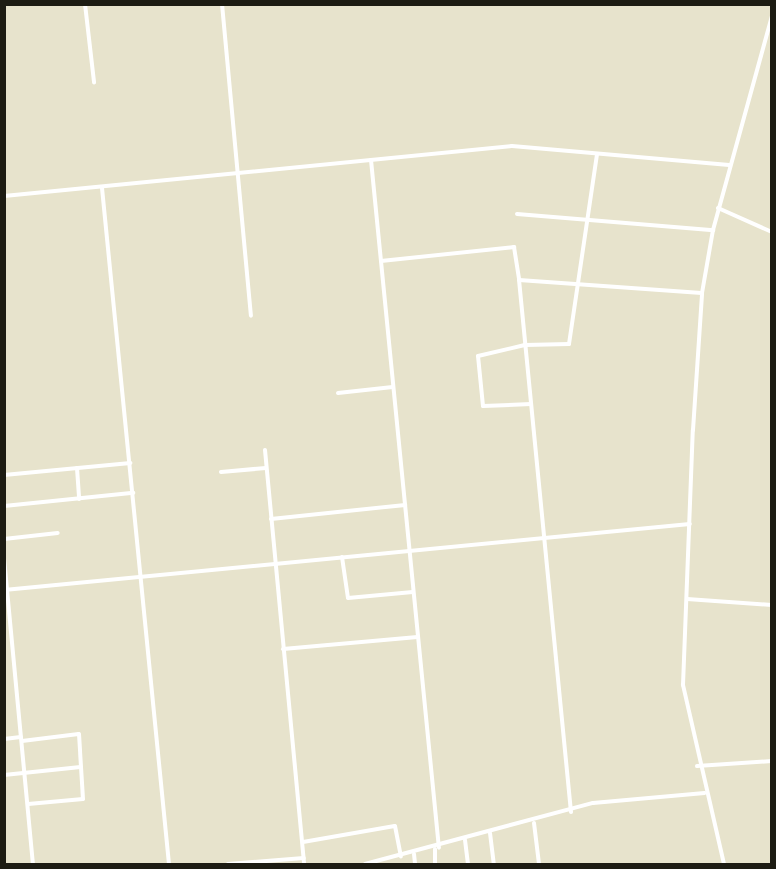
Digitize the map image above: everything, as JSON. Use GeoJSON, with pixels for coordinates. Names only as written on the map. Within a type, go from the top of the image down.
{"type":"FeatureCollection","features":[{"type":"Feature","properties":{"kind":"street"},"geometry":{"type":"LineString","coordinates":[[85,4],[94,82]]}},
{"type":"Feature","properties":{"kind":"street"},"geometry":{"type":"LineString","coordinates":[[222,4],[251,316]]}},
{"type":"Feature","properties":{"kind":"street"},"geometry":{"type":"LineString","coordinates":[[724,864],[698,765],[683,685],[702,293],[712,230],[771,16]]}},
{"type":"Feature","properties":{"kind":"street"},"geometry":{"type":"LineString","coordinates":[[4,196],[237,175],[512,146],[729,165]]}},
{"type":"Feature","properties":{"kind":"street"},"geometry":{"type":"LineString","coordinates":[[531,404],[482,404],[479,354],[525,345],[568,344],[597,155]]}},
{"type":"Feature","properties":{"kind":"street"},"geometry":{"type":"LineString","coordinates":[[371,160],[410,551],[437,848],[435,864]]}},
{"type":"Feature","properties":{"kind":"street"},"geometry":{"type":"LineString","coordinates":[[102,188],[169,864]]}},
{"type":"Feature","properties":{"kind":"street"},"geometry":{"type":"LineString","coordinates":[[718,208],[771,232]]}},
{"type":"Feature","properties":{"kind":"street"},"geometry":{"type":"LineString","coordinates":[[517,213],[712,230]]}},
{"type":"Feature","properties":{"kind":"street"},"geometry":{"type":"LineString","coordinates":[[381,261],[514,247],[571,812]]}},
{"type":"Feature","properties":{"kind":"street"},"geometry":{"type":"LineString","coordinates":[[519,280],[702,293]]}},
{"type":"Feature","properties":{"kind":"street"},"geometry":{"type":"LineString","coordinates":[[338,393],[393,387]]}},
{"type":"Feature","properties":{"kind":"street"},"geometry":{"type":"LineString","coordinates":[[265,450],[274,566],[304,864]]}},
{"type":"Feature","properties":{"kind":"street"},"geometry":{"type":"LineString","coordinates":[[4,475],[130,463]]}},
{"type":"Feature","properties":{"kind":"street"},"geometry":{"type":"LineString","coordinates":[[76,468],[79,499]]}},
{"type":"Feature","properties":{"kind":"street"},"geometry":{"type":"LineString","coordinates":[[221,472],[266,468]]}},
{"type":"Feature","properties":{"kind":"street"},"geometry":{"type":"LineString","coordinates":[[4,506],[133,493]]}},
{"type":"Feature","properties":{"kind":"street"},"geometry":{"type":"LineString","coordinates":[[271,519],[405,506]]}},
{"type":"Feature","properties":{"kind":"street"},"geometry":{"type":"LineString","coordinates":[[6,590],[142,580],[342,557],[545,540],[690,524]]}},
{"type":"Feature","properties":{"kind":"street"},"geometry":{"type":"LineString","coordinates":[[4,539],[58,533]]}},
{"type":"Feature","properties":{"kind":"street"},"geometry":{"type":"LineString","coordinates":[[342,557],[348,598],[413,592]]}},
{"type":"Feature","properties":{"kind":"street"},"geometry":{"type":"LineString","coordinates":[[4,558],[33,864]]}},
{"type":"Feature","properties":{"kind":"street"},"geometry":{"type":"LineString","coordinates":[[687,599],[771,605]]}},
{"type":"Feature","properties":{"kind":"street"},"geometry":{"type":"LineString","coordinates":[[283,649],[417,637]]}},
{"type":"Feature","properties":{"kind":"street"},"geometry":{"type":"LineString","coordinates":[[4,739],[79,734],[83,799],[28,804]]}},
{"type":"Feature","properties":{"kind":"street"},"geometry":{"type":"LineString","coordinates":[[698,765],[771,761]]}},
{"type":"Feature","properties":{"kind":"street"},"geometry":{"type":"LineString","coordinates":[[4,774],[81,767]]}},
{"type":"Feature","properties":{"kind":"street"},"geometry":{"type":"LineString","coordinates":[[368,864],[534,823],[593,803],[705,793]]}},
{"type":"Feature","properties":{"kind":"street"},"geometry":{"type":"LineString","coordinates":[[534,823],[539,864]]}},
{"type":"Feature","properties":{"kind":"street"},"geometry":{"type":"LineString","coordinates":[[303,842],[395,826],[401,856]]}},
{"type":"Feature","properties":{"kind":"street"},"geometry":{"type":"LineString","coordinates":[[490,833],[494,864]]}},
{"type":"Feature","properties":{"kind":"street"},"geometry":{"type":"LineString","coordinates":[[465,840],[468,864]]}},
{"type":"Feature","properties":{"kind":"street"},"geometry":{"type":"LineString","coordinates":[[414,854],[415,864]]}},
{"type":"Feature","properties":{"kind":"street"},"geometry":{"type":"LineString","coordinates":[[228,864],[304,858]]}}]}
